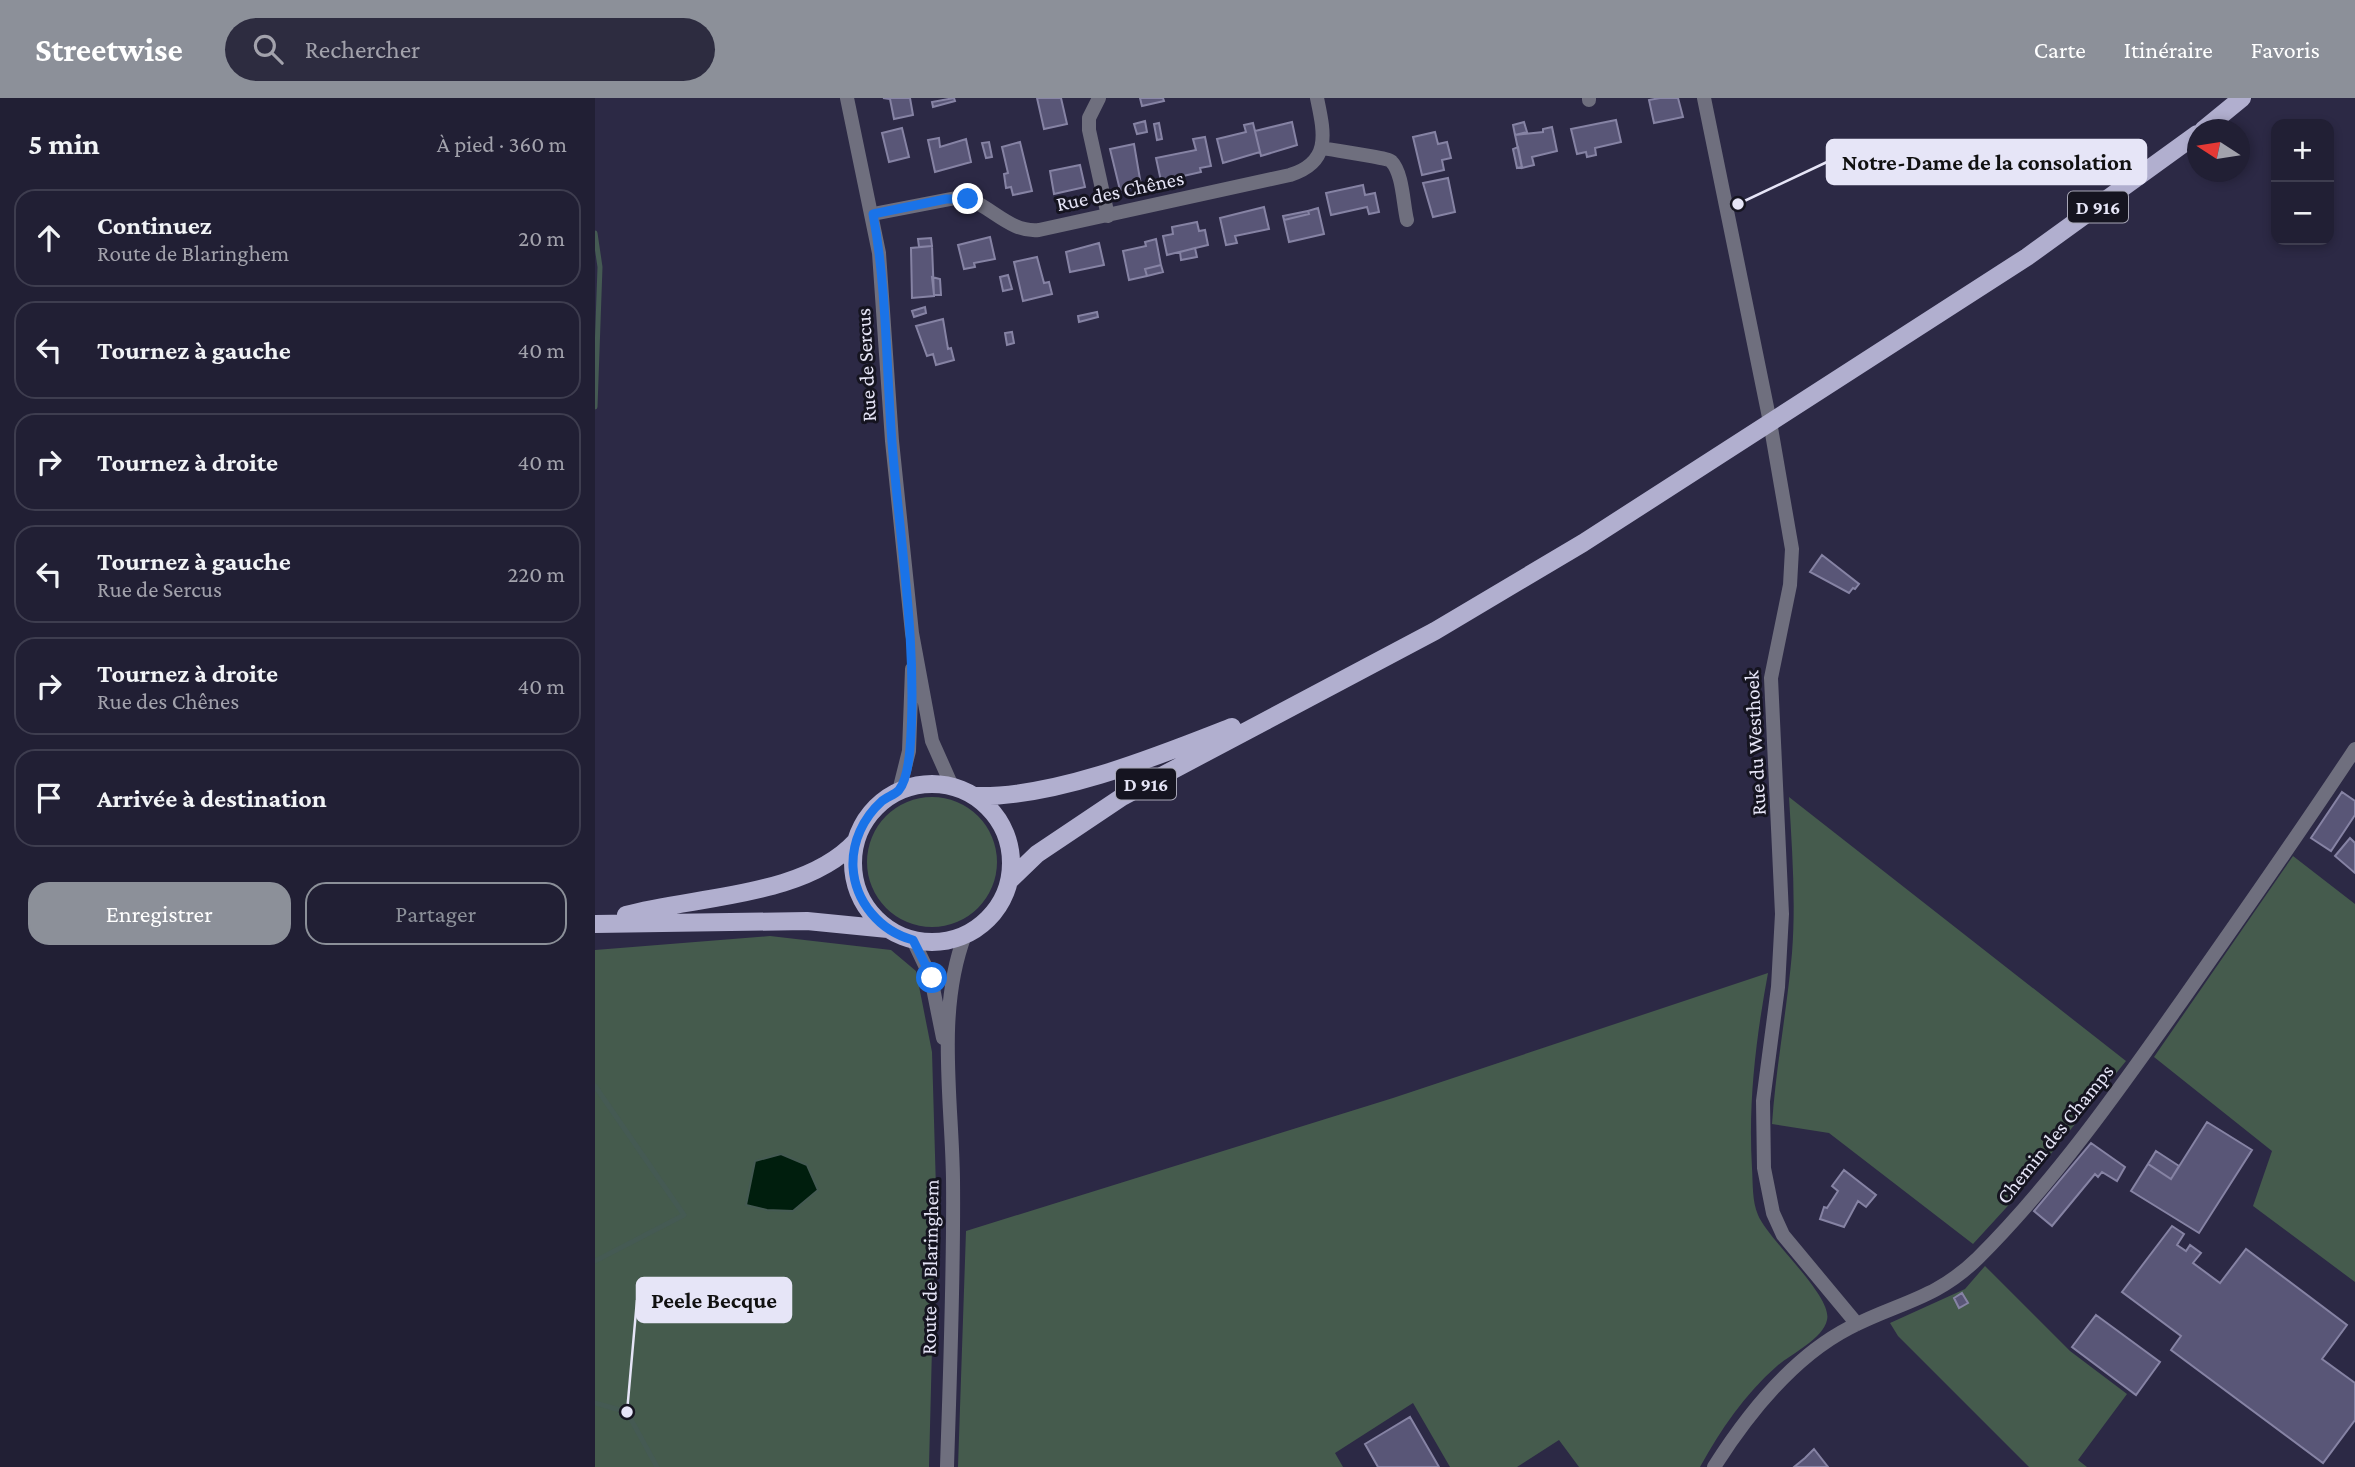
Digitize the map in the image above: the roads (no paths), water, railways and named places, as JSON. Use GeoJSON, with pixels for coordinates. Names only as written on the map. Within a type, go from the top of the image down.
{"type":"FeatureCollection","features":[{"type":"Feature","properties":{"kind":"main road"},"geometry":{"type":"LineString","coordinates":[[2216,119],[2242,98]]}},
{"type":"Feature","properties":{"kind":"main road","name":"D 916"},"geometry":{"type":"LineString","coordinates":[[1009,881],[1037,854],[1101,810],[1499,595],[2036,251],[2187,141]]}},
{"type":"Feature","properties":{"kind":"main road","name":"D 916"},"geometry":{"type":"LineString","coordinates":[[976,796],[1016,793],[1098,774],[1294,704]]}},
{"type":"Feature","properties":{"kind":"main road"},"geometry":{"type":"LineString","coordinates":[[922,784],[952,786],[976,796],[992,810],[1006,833],[1012,860],[1009,881],[993,913],[965,935],[943,941],[913,940],[890,930],[807,921],[595,924],[790,879],[830,864],[856,841],[872,811],[899,791],[922,784]]}},
{"type":"Feature","properties":{"kind":"main road"},"geometry":{"type":"LineString","coordinates":[[856,841],[853,868],[860,894],[870,912],[890,930]]}},
{"type":"Feature","properties":{"kind":"street","name":"Rue de Sercus"},"geometry":{"type":"LineString","coordinates":[[846,98],[873,214],[882,273],[892,441],[912,633],[932,741],[952,786]]}},
{"type":"Feature","properties":{"kind":"street"},"geometry":{"type":"LineString","coordinates":[[1099,98],[1088,124],[1108,216]]}},
{"type":"Feature","properties":{"kind":"street"},"geometry":{"type":"LineString","coordinates":[[1317,98],[1323,131],[1322,148],[1358,156],[1383,157],[1392,162],[1406,220]]}},
{"type":"Feature","properties":{"kind":"street","name":"Rue du Westhoek"},"geometry":{"type":"LineString","coordinates":[[1704,98],[1770,422],[1793,560],[1771,678],[1783,914],[1778,987],[1763,1101],[1764,1168],[1771,1207],[1783,1235],[1857,1324]]}},
{"type":"Feature","properties":{"kind":"street","name":"Rue des Chênes"},"geometry":{"type":"LineString","coordinates":[[873,214],[961,197],[974,201],[1026,230],[1039,230],[1299,172],[1315,161],[1322,148]]}},
{"type":"Feature","properties":{"kind":"street","name":"Rue de Sercus"},"geometry":{"type":"LineString","coordinates":[[899,791],[909,751],[912,633]]}},
{"type":"Feature","properties":{"kind":"street","name":"Chemin des Champs"},"geometry":{"type":"LineString","coordinates":[[1714,1467],[1742,1426],[1787,1376],[1830,1340],[1857,1324],[1923,1299],[1948,1284],[1980,1256],[2022,1209],[2120,1088],[2355,749]]}},
{"type":"Feature","properties":{"kind":"street","name":"Route de Blaringhem"},"geometry":{"type":"LineString","coordinates":[[947,1467],[953,1202],[948,1067],[955,971],[965,935]]}},
{"type":"Feature","properties":{"kind":"street","name":"Route de Blaringhem"},"geometry":{"type":"LineString","coordinates":[[913,940],[932,978],[948,1067]]}},
{"type":"Feature","properties":{"kind":"waterway"},"geometry":{"type":"LineString","coordinates":[[595,233],[600,267],[595,407]]}},
{"type":"Feature","properties":{"kind":"waterway"},"geometry":{"type":"LineString","coordinates":[[595,1086],[684,1215],[595,1261]]}},
{"type":"Feature","properties":{"kind":"waterway"},"geometry":{"type":"LineString","coordinates":[[595,1403],[627,1412],[657,1467]]}},
{"type":"Feature","properties":{"kind":"place","name":"Notre-Dame de la consolation"},"geometry":{"type":"Point","coordinates":[1738,204]}},
{"type":"Feature","properties":{"kind":"place","name":"Peele Becque"},"geometry":{"type":"Point","coordinates":[627,1412]}}]}
